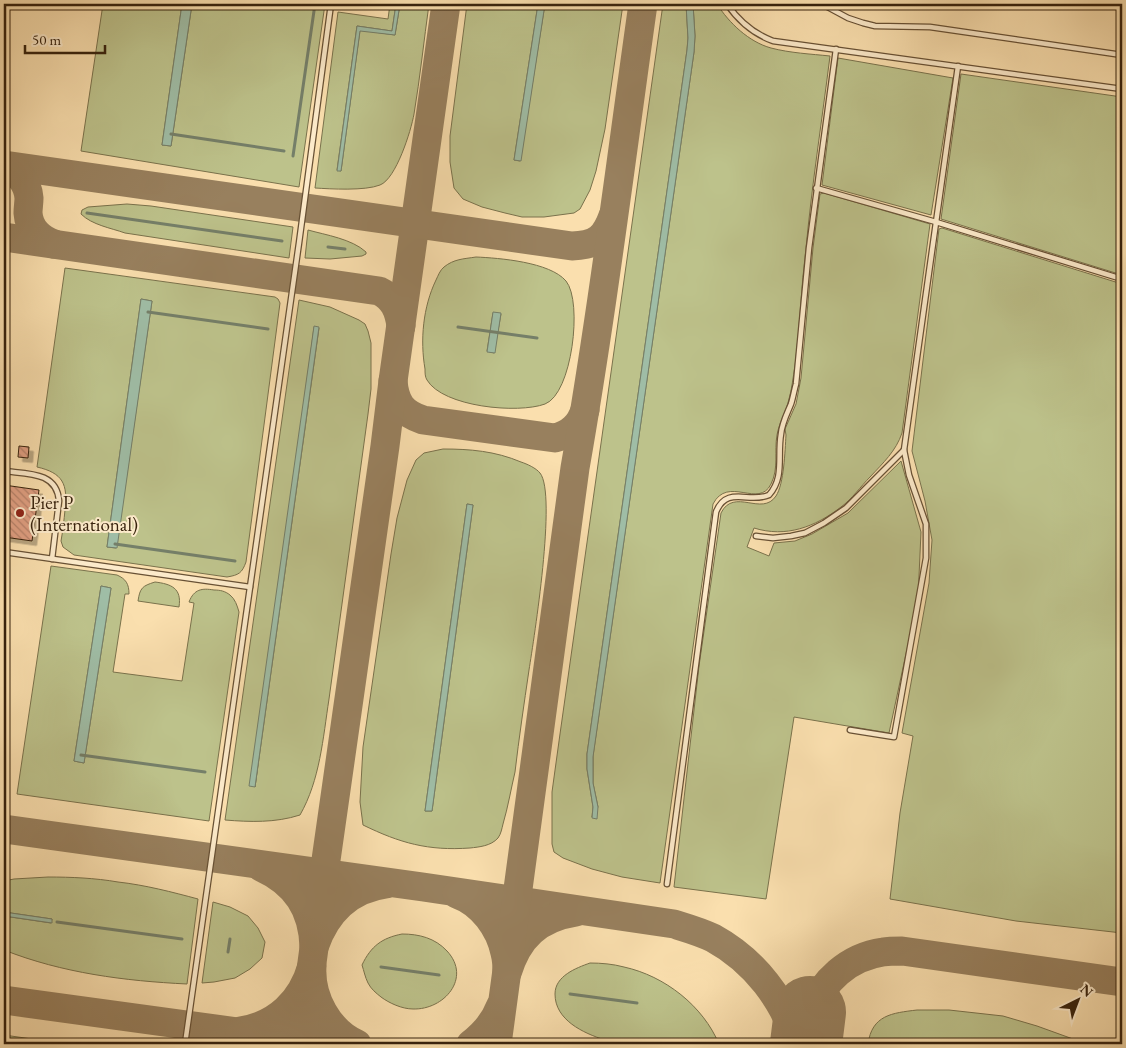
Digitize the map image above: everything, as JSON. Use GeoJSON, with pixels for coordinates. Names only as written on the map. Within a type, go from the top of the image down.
{"type":"FeatureCollection","features":[{"type":"Feature","properties":{"kind":"lane"},"geometry":{"type":"LineString","coordinates":[[185,1044],[331,4]]}},
{"type":"Feature","properties":{"kind":"lane"},"geometry":{"type":"LineString","coordinates":[[727,4],[744,23],[757,33],[765,38],[782,42],[1122,89]]}},
{"type":"Feature","properties":{"kind":"lane"},"geometry":{"type":"LineString","coordinates":[[822,4],[848,18],[876,26],[930,27],[1122,55]]}},
{"type":"Feature","properties":{"kind":"lane"},"geometry":{"type":"LineString","coordinates":[[667,884],[716,512],[721,503],[729,497],[763,498],[769,496],[776,485],[780,463],[781,432],[792,402],[796,384],[816,188],[836,49]]}},
{"type":"Feature","properties":{"kind":"lane"},"geometry":{"type":"LineString","coordinates":[[850,730],[894,736],[926,558],[926,524],[909,475],[904,450],[958,66]]}},
{"type":"Feature","properties":{"kind":"lane"},"geometry":{"type":"LineString","coordinates":[[816,188],[936,222],[1122,279]]}},
{"type":"Feature","properties":{"kind":"lane"},"geometry":{"type":"LineString","coordinates":[[756,536],[773,538],[792,536],[805,533],[824,523],[846,508],[904,450]]}},
{"type":"Feature","properties":{"kind":"lane"},"geometry":{"type":"LineString","coordinates":[[4,471],[44,477],[53,483],[56,488],[59,501],[52,559]]}},
{"type":"Feature","properties":{"kind":"lane"},"geometry":{"type":"LineString","coordinates":[[4,552],[250,588]]}},
{"type":"Feature","properties":{"kind":"green space"},"geometry":{"type":"Polygon","coordinates":[[[103,4],[182,4],[162,145],[171,146],[192,4],[325,4],[299,187],[81,151],[103,4]]]}},
{"type":"Feature","properties":{"kind":"green space"},"geometry":{"type":"Polygon","coordinates":[[[390,4],[396,4],[392,31],[357,26],[337,170],[341,171],[360,30],[395,35],[400,4],[429,4],[414,114],[402,154],[392,174],[380,185],[357,189],[315,188],[338,12],[388,19],[390,4]]]}},
{"type":"Feature","properties":{"kind":"green space"},"geometry":{"type":"Polygon","coordinates":[[[467,4],[538,4],[514,160],[520,161],[545,4],[623,4],[605,129],[596,171],[590,190],[580,209],[574,213],[544,217],[522,217],[482,207],[463,199],[454,188],[450,162],[450,136],[467,4]]]}},
{"type":"Feature","properties":{"kind":"green space"},"geometry":{"type":"Polygon","coordinates":[[[663,4],[686,4],[687,50],[587,754],[587,769],[593,807],[592,817],[598,807],[593,783],[593,756],[694,52],[693,4],[717,4],[740,31],[763,45],[786,51],[830,56],[808,224],[795,366],[790,395],[777,435],[775,472],[771,484],[766,491],[759,494],[727,492],[719,496],[713,504],[660,883],[622,877],[592,869],[563,858],[554,852],[552,844],[552,792],[663,4]]]}},
{"type":"Feature","properties":{"kind":"green space"},"geometry":{"type":"Polygon","coordinates":[[[838,58],[953,78],[931,215],[822,185],[838,58]]]}},
{"type":"Feature","properties":{"kind":"green space"},"geometry":{"type":"Polygon","coordinates":[[[961,74],[1122,97],[1122,275],[941,219],[961,74]]]}},
{"type":"Feature","properties":{"kind":"green space"},"geometry":{"type":"Polygon","coordinates":[[[824,193],[930,224],[902,433],[889,456],[841,507],[821,520],[800,529],[777,532],[754,528],[747,547],[769,556],[774,543],[795,541],[812,534],[848,513],[901,461],[921,532],[918,598],[889,733],[794,717],[766,899],[674,887],[699,666],[721,513],[733,502],[763,504],[770,502],[779,491],[784,467],[785,429],[796,404],[801,378],[813,248],[820,194],[824,193]]]}},
{"type":"Feature","properties":{"kind":"green space"},"geometry":{"type":"Polygon","coordinates":[[[127,204],[293,227],[289,258],[125,233],[96,224],[81,214],[82,210],[88,207],[127,204]]]}},
{"type":"Feature","properties":{"kind":"green space"},"geometry":{"type":"Polygon","coordinates":[[[942,228],[1122,284],[1122,933],[1016,921],[890,899],[900,813],[913,736],[902,733],[929,583],[932,540],[925,501],[912,451],[939,229],[942,228]]]}},
{"type":"Feature","properties":{"kind":"green space"},"geometry":{"type":"Polygon","coordinates":[[[308,230],[354,244],[366,252],[366,254],[330,259],[305,258],[308,230]]]}},
{"type":"Feature","properties":{"kind":"green space"},"geometry":{"type":"Polygon","coordinates":[[[476,257],[498,258],[537,265],[548,269],[566,281],[571,292],[574,308],[572,347],[562,384],[554,397],[545,404],[517,408],[482,406],[448,397],[426,379],[423,335],[425,312],[432,290],[439,273],[448,264],[476,257]],[[493,313],[487,351],[494,353],[501,314],[493,313]]]}},
{"type":"Feature","properties":{"kind":"green space"},"geometry":{"type":"Polygon","coordinates":[[[65,268],[275,297],[278,299],[280,303],[246,562],[239,573],[227,577],[74,555],[63,547],[61,541],[66,501],[66,493],[62,481],[53,473],[37,467],[65,268]],[[141,299],[107,547],[116,548],[152,301],[141,299]]]}},
{"type":"Feature","properties":{"kind":"green space"},"geometry":{"type":"Polygon","coordinates":[[[299,300],[330,307],[359,320],[365,324],[371,343],[371,389],[329,699],[316,773],[307,802],[300,815],[262,821],[225,820],[299,300]],[[314,327],[255,787],[319,328],[314,327]]]}},
{"type":"Feature","properties":{"kind":"green space"},"geometry":{"type":"Polygon","coordinates":[[[453,449],[482,451],[502,455],[536,469],[540,473],[545,486],[546,508],[543,567],[515,772],[500,835],[492,843],[485,846],[455,849],[427,847],[389,837],[363,825],[360,802],[363,747],[391,554],[397,518],[407,480],[416,460],[424,453],[453,449]],[[467,504],[425,811],[432,811],[473,505],[467,504]]]}},
{"type":"Feature","properties":{"kind":"green space"},"geometry":{"type":"Polygon","coordinates":[[[51,566],[117,575],[126,582],[129,594],[125,594],[113,672],[182,681],[194,603],[189,602],[193,594],[199,590],[206,589],[222,591],[232,597],[236,602],[239,612],[209,821],[17,794],[51,566]],[[101,586],[74,761],[84,763],[111,588],[101,586]]]}},
{"type":"Feature","properties":{"kind":"green space"},"geometry":{"type":"Polygon","coordinates":[[[155,582],[166,584],[177,591],[179,607],[138,601],[142,588],[155,582]]]}},
{"type":"Feature","properties":{"kind":"green space"},"geometry":{"type":"Polygon","coordinates":[[[48,877],[128,883],[198,899],[187,984],[140,981],[71,970],[48,965],[4,950],[4,916],[51,923],[52,919],[4,912],[4,881],[48,877]]]}},
{"type":"Feature","properties":{"kind":"green space"},"geometry":{"type":"Polygon","coordinates":[[[213,902],[230,907],[248,916],[258,928],[265,942],[262,958],[250,969],[235,978],[202,983],[213,902]]]}},
{"type":"Feature","properties":{"kind":"green space"},"geometry":{"type":"Polygon","coordinates":[[[402,934],[421,936],[432,940],[447,951],[454,961],[457,972],[455,981],[451,990],[435,1004],[413,1009],[400,1007],[381,997],[368,983],[362,965],[369,953],[383,941],[402,934]]]}},
{"type":"Feature","properties":{"kind":"green space"},"geometry":{"type":"Polygon","coordinates":[[[590,963],[616,965],[639,971],[668,985],[693,1005],[712,1030],[719,1044],[617,1044],[588,1034],[572,1024],[565,1018],[556,1003],[556,988],[558,982],[567,974],[590,963]]]}},
{"type":"Feature","properties":{"kind":"green space"},"geometry":{"type":"Polygon","coordinates":[[[917,1010],[949,1010],[1003,1016],[1037,1026],[1073,1039],[1081,1044],[868,1044],[870,1034],[879,1021],[892,1014],[917,1010]]]}},
{"type":"Feature","properties":{"kind":"green space"},"geometry":{"type":"Polygon","coordinates":[[[4,1035],[67,1044],[4,1044],[4,1035]]]}},
{"type":"Feature","properties":{"kind":"shaded area"},"geometry":{"type":"Polygon","coordinates":[[[182,4],[192,4],[171,146],[162,145],[182,4]]]}},
{"type":"Feature","properties":{"kind":"shaded area"},"geometry":{"type":"Polygon","coordinates":[[[396,4],[400,4],[395,35],[360,31],[341,171],[337,171],[357,26],[392,31],[396,4]]]}},
{"type":"Feature","properties":{"kind":"shaded area"},"geometry":{"type":"Polygon","coordinates":[[[538,4],[545,4],[521,161],[514,160],[538,4]]]}},
{"type":"Feature","properties":{"kind":"shaded area"},"geometry":{"type":"Polygon","coordinates":[[[686,4],[693,4],[694,52],[593,757],[593,783],[598,807],[597,819],[592,818],[593,807],[587,769],[587,754],[687,50],[686,4]]]}},
{"type":"Feature","properties":{"kind":"shaded area"},"geometry":{"type":"Polygon","coordinates":[[[141,299],[152,301],[117,548],[107,547],[141,299]]]}},
{"type":"Feature","properties":{"kind":"shaded area"},"geometry":{"type":"Polygon","coordinates":[[[493,312],[501,313],[495,353],[487,352],[493,312]]]}},
{"type":"Feature","properties":{"kind":"shaded area"},"geometry":{"type":"Polygon","coordinates":[[[314,326],[319,327],[255,787],[249,786],[314,326]]]}},
{"type":"Feature","properties":{"kind":"shaded area"},"geometry":{"type":"Polygon","coordinates":[[[467,504],[473,505],[432,811],[425,811],[467,504]]]}},
{"type":"Feature","properties":{"kind":"shaded area"},"geometry":{"type":"Polygon","coordinates":[[[101,586],[111,588],[84,763],[74,761],[101,586]]]}},
{"type":"Feature","properties":{"kind":"shaded area"},"geometry":{"type":"Polygon","coordinates":[[[4,912],[52,919],[52,923],[4,916],[4,912]]]}},
{"type":"Feature","properties":{"kind":"building"},"geometry":{"type":"Polygon","coordinates":[[[19,446],[29,447],[28,458],[18,457],[19,446]]]}},
{"type":"Feature","properties":{"kind":"building","name":"Pier P (International)"},"geometry":{"type":"Polygon","coordinates":[[[4,485],[39,490],[32,541],[4,537],[4,485]]]}},
{"type":"Feature","properties":{"kind":"waterway"},"geometry":{"type":"LineString","coordinates":[[293,156],[315,4]]}},
{"type":"Feature","properties":{"kind":"waterway"},"geometry":{"type":"LineString","coordinates":[[171,134],[284,151]]}},
{"type":"Feature","properties":{"kind":"waterway"},"geometry":{"type":"LineString","coordinates":[[87,213],[282,241]]}},
{"type":"Feature","properties":{"kind":"waterway"},"geometry":{"type":"LineString","coordinates":[[328,247],[345,249]]}},
{"type":"Feature","properties":{"kind":"waterway"},"geometry":{"type":"LineString","coordinates":[[148,312],[268,329]]}},
{"type":"Feature","properties":{"kind":"waterway"},"geometry":{"type":"LineString","coordinates":[[458,327],[537,338]]}},
{"type":"Feature","properties":{"kind":"waterway"},"geometry":{"type":"LineString","coordinates":[[115,544],[235,561]]}},
{"type":"Feature","properties":{"kind":"waterway"},"geometry":{"type":"LineString","coordinates":[[81,755],[205,772]]}},
{"type":"Feature","properties":{"kind":"waterway"},"geometry":{"type":"LineString","coordinates":[[57,922],[182,939]]}},
{"type":"Feature","properties":{"kind":"waterway"},"geometry":{"type":"LineString","coordinates":[[228,952],[230,939]]}},
{"type":"Feature","properties":{"kind":"waterway"},"geometry":{"type":"LineString","coordinates":[[381,967],[439,975]]}},
{"type":"Feature","properties":{"kind":"waterway"},"geometry":{"type":"LineString","coordinates":[[570,994],[637,1003]]}},
{"type":"Feature","properties":{"kind":"taxiway"},"geometry":{"type":"LineString","coordinates":[[301,1044],[446,4]]}},
{"type":"Feature","properties":{"kind":"taxiway"},"geometry":{"type":"LineString","coordinates":[[497,1044],[575,468],[603,294],[643,4]]}},
{"type":"Feature","properties":{"kind":"taxiway"},"geometry":{"type":"LineString","coordinates":[[4,165],[572,246],[588,244],[599,239],[607,230],[613,216]]}},
{"type":"Feature","properties":{"kind":"taxiway"},"geometry":{"type":"LineString","coordinates":[[4,166],[17,174],[24,182],[28,192],[28,213],[33,229],[44,239],[54,244]]}},
{"type":"Feature","properties":{"kind":"taxiway"},"geometry":{"type":"LineString","coordinates":[[4,237],[379,291],[392,301],[399,315],[401,326]]}},
{"type":"Feature","properties":{"kind":"taxiway"},"geometry":{"type":"LineString","coordinates":[[393,381],[401,406],[410,414],[423,420],[555,438],[566,434],[574,428],[585,410]]}},
{"type":"Feature","properties":{"kind":"taxiway"},"geometry":{"type":"LineString","coordinates":[[4,829],[674,924],[713,938],[728,947],[755,970],[785,1012],[798,1044]]}},
{"type":"Feature","properties":{"kind":"taxiway"},"geometry":{"type":"LineString","coordinates":[[261,867],[284,881],[300,899],[310,921],[314,947],[325,923],[341,904],[361,891],[386,884]]}},
{"type":"Feature","properties":{"kind":"taxiway"},"geometry":{"type":"LineString","coordinates":[[457,894],[482,910],[494,926],[503,944],[507,973],[517,949],[531,931],[551,919],[576,912]]}},
{"type":"Feature","properties":{"kind":"taxiway"},"geometry":{"type":"LineString","coordinates":[[810,1012],[822,990],[838,972],[859,959],[888,951],[902,951],[1122,982]]}},
{"type":"Feature","properties":{"kind":"taxiway"},"geometry":{"type":"LineString","coordinates":[[240,1031],[265,1024],[286,1010],[302,990],[312,966],[314,989],[323,1012],[337,1031],[357,1044]]}},
{"type":"Feature","properties":{"kind":"taxiway"},"geometry":{"type":"LineString","coordinates":[[4,1000],[325,1044]]}},
{"type":"Feature","properties":{"kind":"taxiway"},"geometry":{"type":"LineString","coordinates":[[471,1044],[488,1028],[500,1007]]}},
{"type":"Feature","properties":{"kind":"runway"},"geometry":{"type":"LineString","coordinates":[[806,1044],[810,1012]]}},
{"type":"Feature","properties":{"kind":"place","name":"Pier P (International)"},"geometry":{"type":"Point","coordinates":[20,513]}}]}
